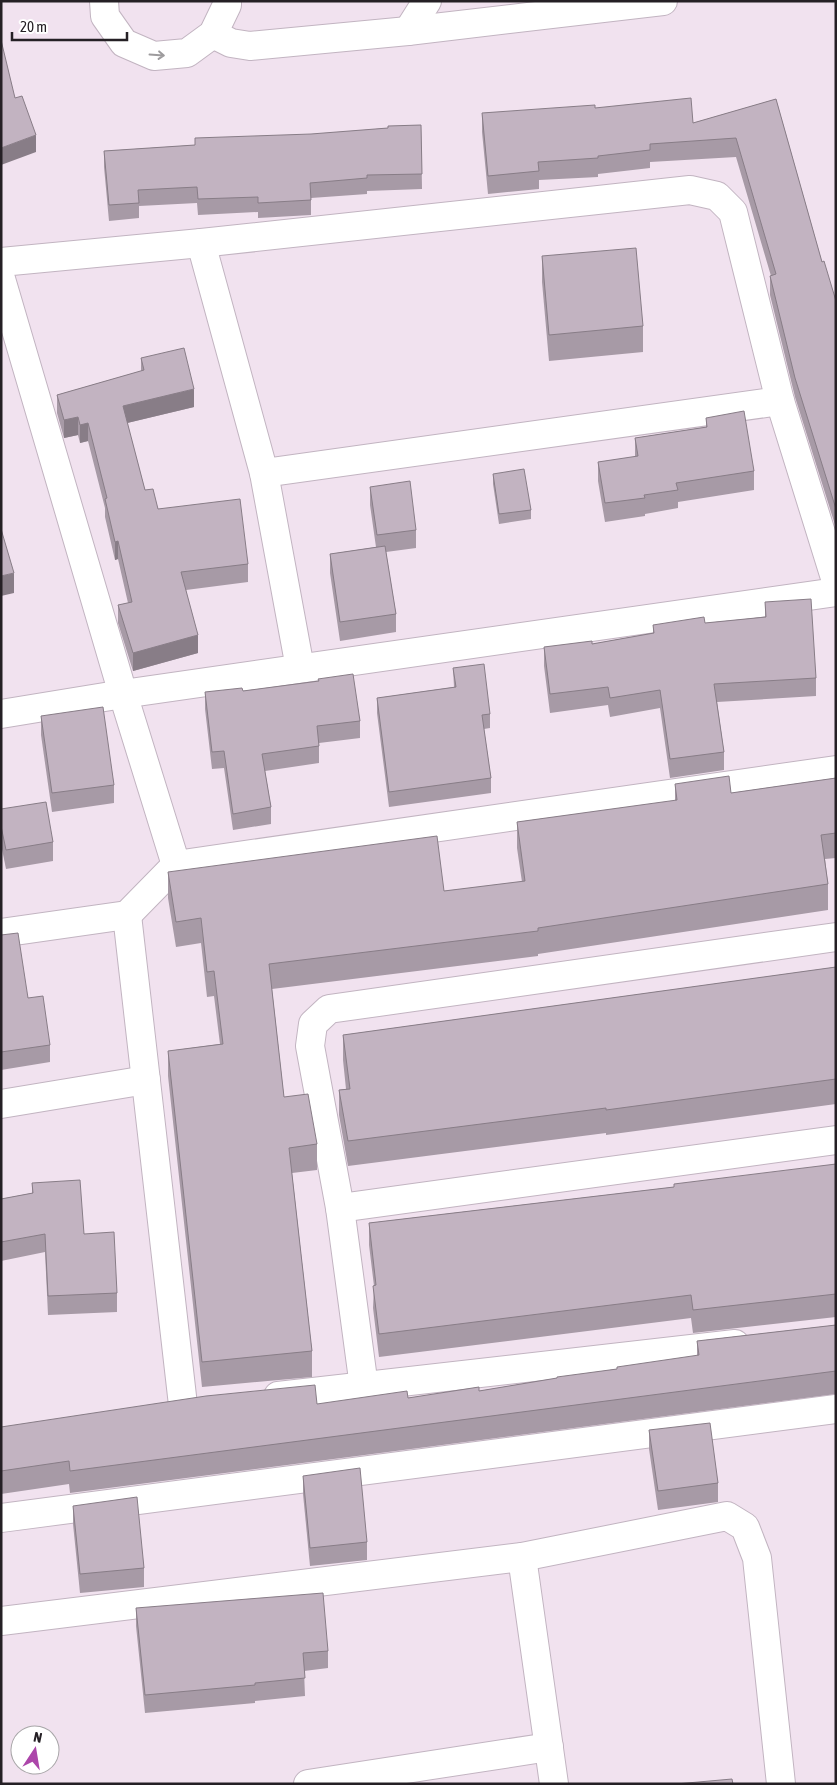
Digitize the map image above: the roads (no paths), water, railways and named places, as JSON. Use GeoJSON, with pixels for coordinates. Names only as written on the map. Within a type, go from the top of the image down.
{"type":"FeatureCollection","features":[{"type":"Feature","properties":{"kind":"street"},"geometry":{"type":"LineString","coordinates":[[104,1],[105,16],[124,43],[154,56],[187,54],[214,34],[227,1]]}},
{"type":"Feature","properties":{"kind":"street"},"geometry":{"type":"LineString","coordinates":[[408,31],[427,1]]}},
{"type":"Feature","properties":{"kind":"street"},"geometry":{"type":"LineString","coordinates":[[214,34],[231,44],[250,46],[408,31],[663,1]]}},
{"type":"Feature","properties":{"kind":"street"},"geometry":{"type":"LineString","coordinates":[[1,262],[201,243],[690,190],[717,196],[733,212],[780,401],[836,581]]}},
{"type":"Feature","properties":{"kind":"street"},"geometry":{"type":"LineString","coordinates":[[201,243],[264,473],[300,668]]}},
{"type":"Feature","properties":{"kind":"street"},"geometry":{"type":"LineString","coordinates":[[1,279],[123,694],[176,865]]}},
{"type":"Feature","properties":{"kind":"street"},"geometry":{"type":"LineString","coordinates":[[264,473],[780,401]]}},
{"type":"Feature","properties":{"kind":"street"},"geometry":{"type":"LineString","coordinates":[[1,714],[300,668],[836,592]]}},
{"type":"Feature","properties":{"kind":"street"},"geometry":{"type":"LineString","coordinates":[[1,933],[126,915],[176,865],[836,770]]}},
{"type":"Feature","properties":{"kind":"street"},"geometry":{"type":"LineString","coordinates":[[126,915],[183,1406]]}},
{"type":"Feature","properties":{"kind":"street"},"geometry":{"type":"LineString","coordinates":[[364,1387],[340,1208],[310,1046],[313,1024],[329,1010],[836,937]]}},
{"type":"Feature","properties":{"kind":"street"},"geometry":{"type":"LineString","coordinates":[[1,1104],[146,1080]]}},
{"type":"Feature","properties":{"kind":"street"},"geometry":{"type":"LineString","coordinates":[[340,1208],[836,1140]]}},
{"type":"Feature","properties":{"kind":"street"},"geometry":{"type":"LineString","coordinates":[[250,1399],[757,1341]]}},
{"type":"Feature","properties":{"kind":"street"},"geometry":{"type":"LineString","coordinates":[[154,1409],[211,1403]]}},
{"type":"Feature","properties":{"kind":"street"},"geometry":{"type":"LineString","coordinates":[[1,1518],[836,1409]]}},
{"type":"Feature","properties":{"kind":"street"},"geometry":{"type":"LineString","coordinates":[[1,1621],[522,1557],[727,1516],[745,1527],[757,1558],[780,1784]]}},
{"type":"Feature","properties":{"kind":"street"},"geometry":{"type":"LineString","coordinates":[[522,1557],[554,1784]]}},
{"type":"Feature","properties":{"kind":"street"},"geometry":{"type":"LineString","coordinates":[[308,1784],[549,1747]]}}]}
